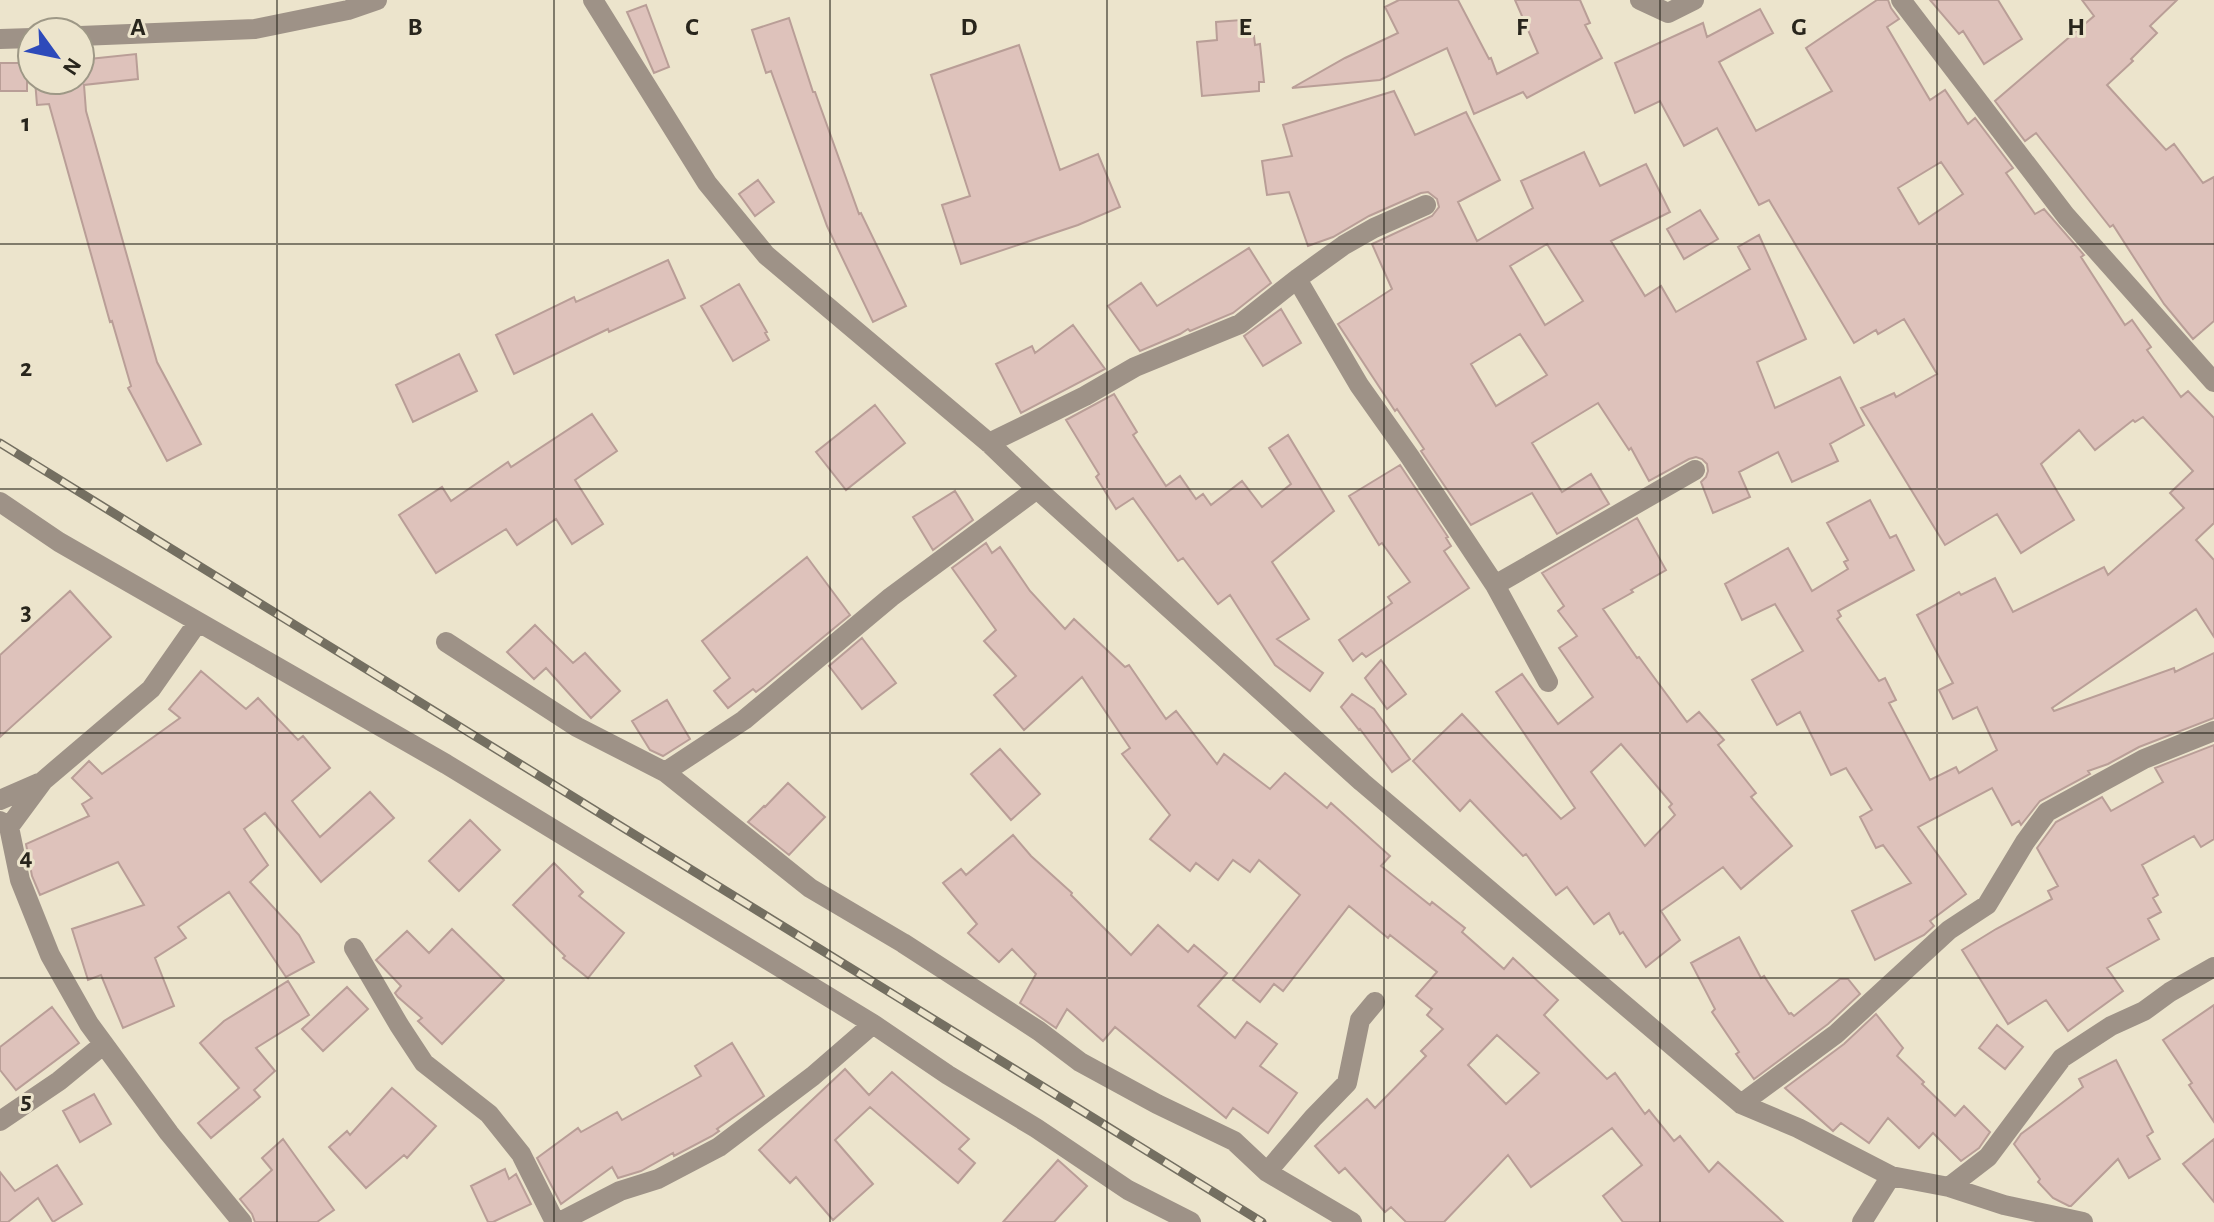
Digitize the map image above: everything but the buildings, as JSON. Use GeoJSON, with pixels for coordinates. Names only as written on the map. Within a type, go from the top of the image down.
{"type":"FeatureCollection","features":[{"type":"Feature","properties":{"kind":"street"},"geometry":{"type":"LineString","coordinates":[[96,35],[255,29],[348,10],[377,0]]}},
{"type":"Feature","properties":{"kind":"street"},"geometry":{"type":"LineString","coordinates":[[593,0],[707,183],[766,255],[989,443],[1362,782],[1741,1104],[1798,1128],[1891,1176],[1949,1187],[2004,1205],[2083,1222]]}},
{"type":"Feature","properties":{"kind":"street"},"geometry":{"type":"LineString","coordinates":[[1640,0],[1668,13],[1694,0]]}},
{"type":"Feature","properties":{"kind":"street"},"geometry":{"type":"LineString","coordinates":[[1901,0],[2066,216],[2214,382]]}},
{"type":"Feature","properties":{"kind":"street"},"geometry":{"type":"LineString","coordinates":[[989,443],[1085,396],[1135,367],[1240,324],[1344,245],[1426,205]]}},
{"type":"Feature","properties":{"kind":"street"},"geometry":{"type":"LineString","coordinates":[[1297,279],[1359,385],[1495,585],[1548,682]]}},
{"type":"Feature","properties":{"kind":"street"},"geometry":{"type":"LineString","coordinates":[[1495,585],[1695,470]]}},
{"type":"Feature","properties":{"kind":"street"},"geometry":{"type":"LineString","coordinates":[[665,772],[744,720],[891,597],[1037,489]]}},
{"type":"Feature","properties":{"kind":"street"},"geometry":{"type":"LineString","coordinates":[[0,502],[59,542],[446,764],[873,1024],[1128,1190],[1191,1222]]}},
{"type":"Feature","properties":{"kind":"street"},"geometry":{"type":"LineString","coordinates":[[198,622],[151,689],[43,781],[4,824],[20,880],[50,955],[89,1024],[169,1133],[242,1222]]}},
{"type":"Feature","properties":{"kind":"street"},"geometry":{"type":"LineString","coordinates":[[446,642],[577,727],[665,772],[810,888],[915,951],[1039,1031],[1080,1062],[1234,1141],[1267,1172],[1352,1222]]}},
{"type":"Feature","properties":{"kind":"street"},"geometry":{"type":"LineString","coordinates":[[1741,1104],[1836,1034],[1949,930],[1987,905],[2047,812],[2144,759],[2214,731]]}},
{"type":"Feature","properties":{"kind":"street"},"geometry":{"type":"LineString","coordinates":[[0,800],[43,781]]}},
{"type":"Feature","properties":{"kind":"street"},"geometry":{"type":"LineString","coordinates":[[354,948],[424,1063],[489,1114],[521,1154],[558,1222],[620,1191],[658,1179],[719,1147],[813,1076],[873,1024]]}},
{"type":"Feature","properties":{"kind":"street"},"geometry":{"type":"LineString","coordinates":[[1949,1187],[1988,1157],[2062,1058],[2214,967]]}},
{"type":"Feature","properties":{"kind":"street"},"geometry":{"type":"LineString","coordinates":[[1267,1172],[1347,1083],[1360,1020],[1375,1002]]}},
{"type":"Feature","properties":{"kind":"street"},"geometry":{"type":"LineString","coordinates":[[0,1121],[59,1081],[104,1044]]}},
{"type":"Feature","properties":{"kind":"street"},"geometry":{"type":"LineString","coordinates":[[1862,1222],[1891,1176]]}},
{"type":"Feature","properties":{"kind":"railway"},"geometry":{"type":"LineString","coordinates":[[0,443],[1262,1222]]}}]}
